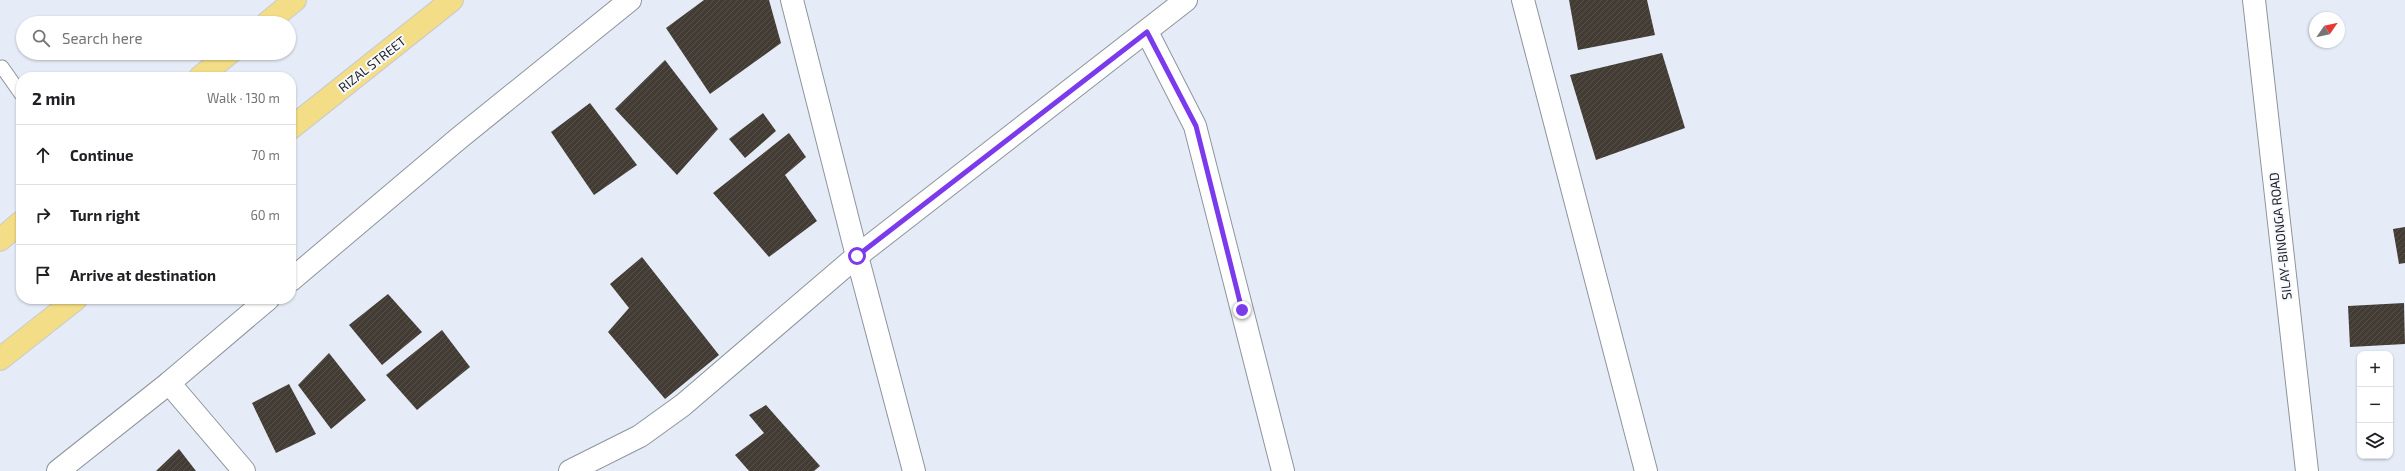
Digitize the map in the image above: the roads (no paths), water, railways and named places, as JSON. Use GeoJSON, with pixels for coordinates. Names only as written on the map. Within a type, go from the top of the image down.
{"type":"FeatureCollection","features":[{"type":"Feature","properties":{"kind":"main road"},"geometry":{"type":"LineString","coordinates":[[276,16],[295,0]]}},
{"type":"Feature","properties":{"kind":"main road","name":"RIZAL STREET"},"geometry":{"type":"LineString","coordinates":[[296,124],[452,0]]}},
{"type":"Feature","properties":{"kind":"main road"},"geometry":{"type":"LineString","coordinates":[[206,72],[221,60]]}},
{"type":"Feature","properties":{"kind":"main road"},"geometry":{"type":"LineString","coordinates":[[0,240],[16,226]]}},
{"type":"Feature","properties":{"kind":"main road"},"geometry":{"type":"LineString","coordinates":[[0,359],[70,304]]}},
{"type":"Feature","properties":{"kind":"street"},"geometry":{"type":"LineString","coordinates":[[296,276],[458,139],[630,0]]}},
{"type":"Feature","properties":{"kind":"street"},"geometry":{"type":"LineString","coordinates":[[792,0],[857,256],[914,471]]}},
{"type":"Feature","properties":{"kind":"street"},"geometry":{"type":"LineString","coordinates":[[575,470],[640,436],[683,405],[857,256],[1147,32],[1186,0]]}},
{"type":"Feature","properties":{"kind":"street"},"geometry":{"type":"LineString","coordinates":[[1523,0],[1646,471]]}},
{"type":"Feature","properties":{"kind":"street","name":"SILAY-BINONGA ROAD"},"geometry":{"type":"LineString","coordinates":[[2254,0],[2307,471]]}},
{"type":"Feature","properties":{"kind":"street"},"geometry":{"type":"LineString","coordinates":[[1147,32],[1196,126],[1283,471]]}},
{"type":"Feature","properties":{"kind":"street"},"geometry":{"type":"LineString","coordinates":[[58,471],[169,383],[262,304]]}},
{"type":"Feature","properties":{"kind":"street"},"geometry":{"type":"LineString","coordinates":[[169,383],[244,471]]}},
{"type":"Feature","properties":{"kind":"lane"},"geometry":{"type":"LineString","coordinates":[[2,67],[16,87]]}}]}
